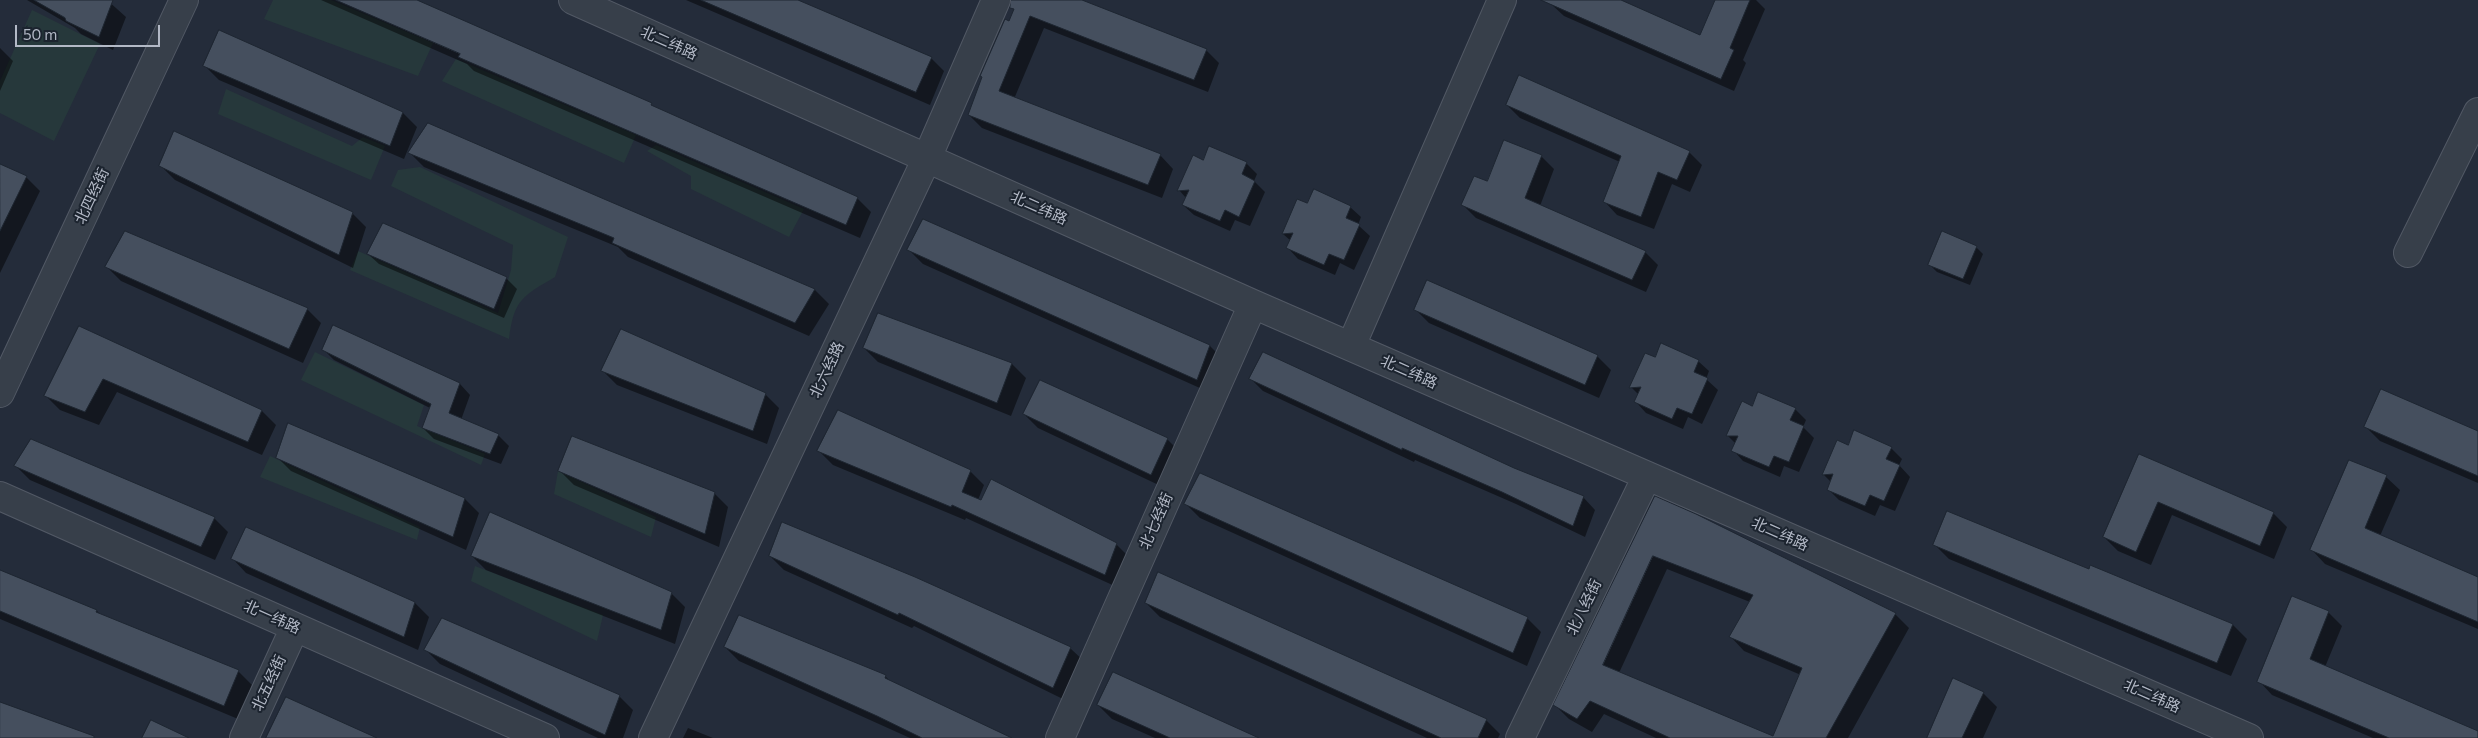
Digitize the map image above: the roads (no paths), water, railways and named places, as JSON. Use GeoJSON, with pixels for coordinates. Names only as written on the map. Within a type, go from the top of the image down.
{"type":"FeatureCollection","features":[{"type":"Feature","properties":{"kind":"street","name":"北四经街"},"geometry":{"type":"LineString","coordinates":[[0,393],[184,0]]}},
{"type":"Feature","properties":{"kind":"street","name":"北六经路"},"geometry":{"type":"LineString","coordinates":[[653,738],[927,158],[996,0]]}},
{"type":"Feature","properties":{"kind":"street"},"geometry":{"type":"LineString","coordinates":[[1351,346],[1502,0]]}},
{"type":"Feature","properties":{"kind":"street","name":"北二纬路"},"geometry":{"type":"LineString","coordinates":[[584,2],[1253,304],[2249,738]]}},
{"type":"Feature","properties":{"kind":"street"},"geometry":{"type":"LineString","coordinates":[[2408,253],[2478,112]]}},
{"type":"Feature","properties":{"kind":"street","name":"北七经街"},"geometry":{"type":"LineString","coordinates":[[1060,738],[1253,304]]}},
{"type":"Feature","properties":{"kind":"street","name":"北八经街"},"geometry":{"type":"LineString","coordinates":[[1520,738],[1647,476]]}},
{"type":"Feature","properties":{"kind":"street","name":"北一纬路"},"geometry":{"type":"LineString","coordinates":[[0,496],[544,738]]}},
{"type":"Feature","properties":{"kind":"street","name":"北五经街"},"geometry":{"type":"LineString","coordinates":[[244,738],[295,627]]}}]}
